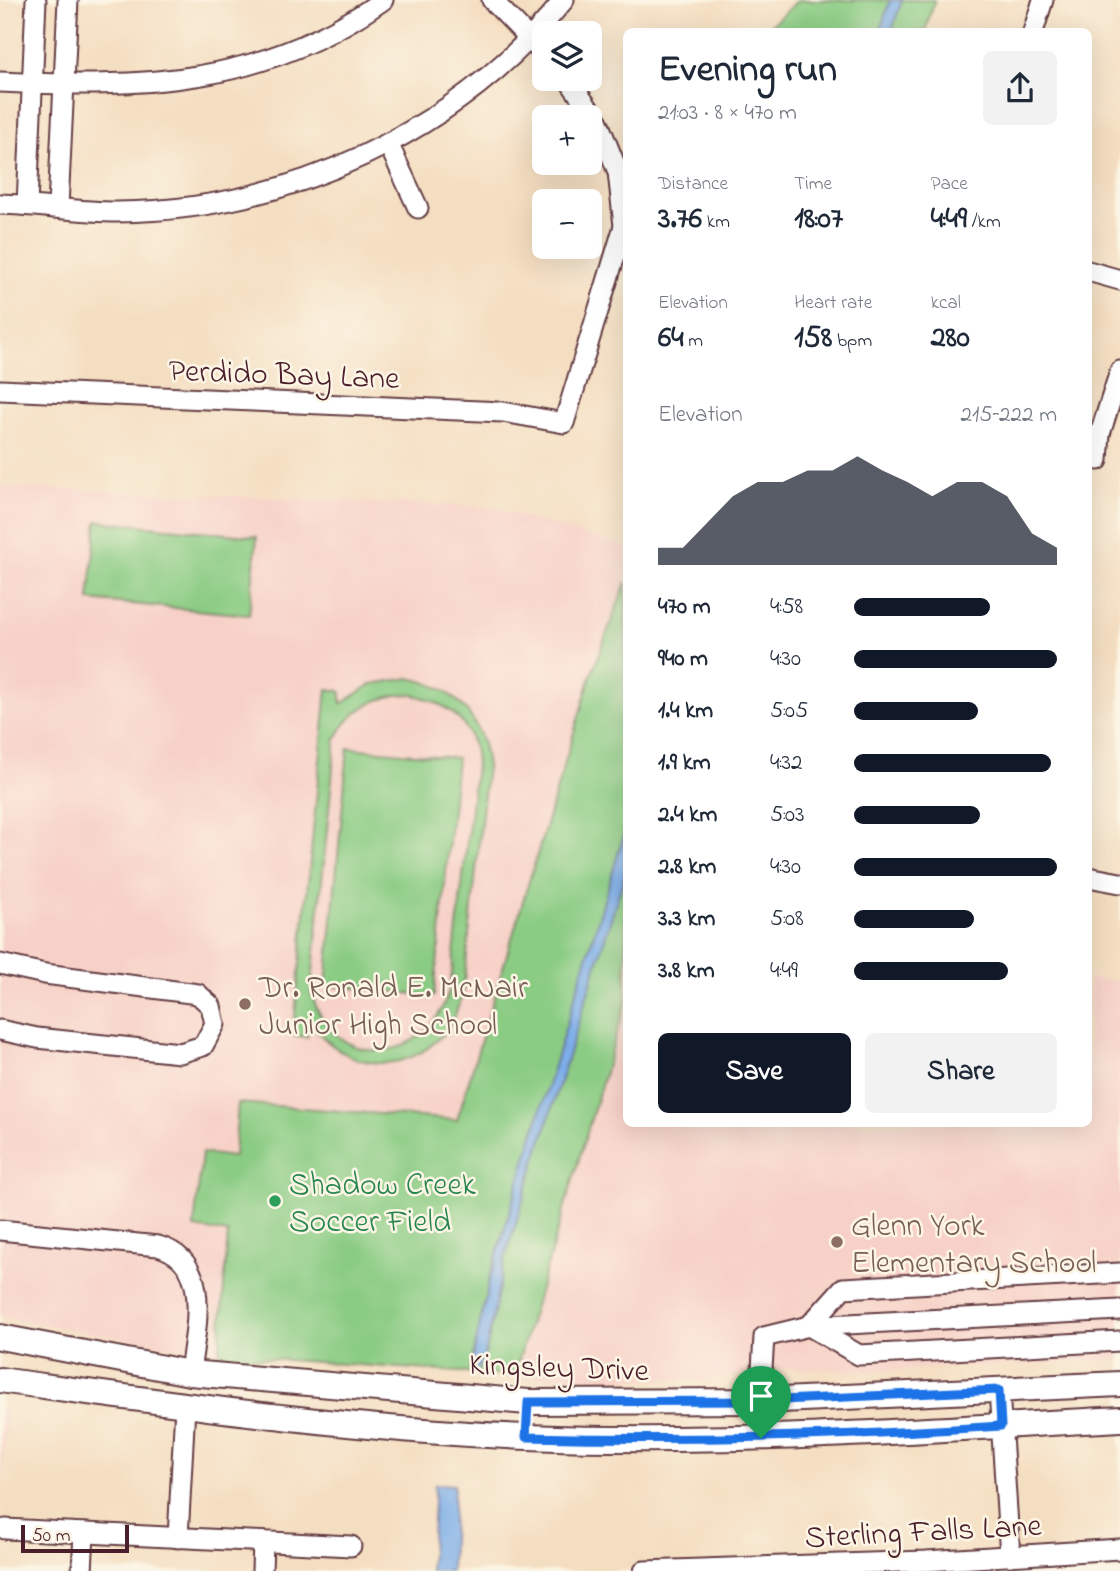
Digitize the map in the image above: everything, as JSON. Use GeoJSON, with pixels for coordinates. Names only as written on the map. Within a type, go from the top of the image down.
{"type":"FeatureCollection","features":[{"type":"Feature","properties":{"kind":"main road","name":"Kingsley Drive"},"geometry":{"type":"LineString","coordinates":[[0,1337],[190,1373],[528,1402],[760,1401],[1120,1384]]}},
{"type":"Feature","properties":{"kind":"main road"},"geometry":{"type":"LineString","coordinates":[[186,1406],[190,1373]]}},
{"type":"Feature","properties":{"kind":"main road"},"geometry":{"type":"LineString","coordinates":[[0,1380],[186,1406],[385,1428],[526,1437],[761,1438],[885,1434],[1120,1419]]}},
{"type":"Feature","properties":{"kind":"main road"},"geometry":{"type":"LineString","coordinates":[[760,1401],[761,1438]]}},
{"type":"Feature","properties":{"kind":"main road"},"geometry":{"type":"LineString","coordinates":[[526,1437],[528,1402]]}},
{"type":"Feature","properties":{"kind":"street"},"geometry":{"type":"LineString","coordinates":[[27,205],[36,0]]}},
{"type":"Feature","properties":{"kind":"street"},"geometry":{"type":"LineString","coordinates":[[58,207],[68,0]]}},
{"type":"Feature","properties":{"kind":"street"},"geometry":{"type":"LineString","coordinates":[[0,82],[172,82],[216,75],[300,48],[356,19],[383,0]]}},
{"type":"Feature","properties":{"kind":"street"},"geometry":{"type":"LineString","coordinates":[[492,0],[532,41]]}},
{"type":"Feature","properties":{"kind":"street"},"geometry":{"type":"LineString","coordinates":[[552,21],[564,0]]}},
{"type":"Feature","properties":{"kind":"street"},"geometry":{"type":"LineString","coordinates":[[1033,28],[1042,0]]}},
{"type":"Feature","properties":{"kind":"street"},"geometry":{"type":"LineString","coordinates":[[0,204],[116,212],[177,208],[239,197],[309,178],[346,164],[430,119],[532,51]]}},
{"type":"Feature","properties":{"kind":"street","name":"Perdido Bay Lane"},"geometry":{"type":"LineString","coordinates":[[576,91],[598,122],[618,172],[623,217]]}},
{"type":"Feature","properties":{"kind":"street"},"geometry":{"type":"LineString","coordinates":[[387,143],[418,208]]}},
{"type":"Feature","properties":{"kind":"street","name":"Perdido Bay Lane"},"geometry":{"type":"LineString","coordinates":[[0,390],[503,412],[564,423],[623,229]]}},
{"type":"Feature","properties":{"kind":"street"},"geometry":{"type":"LineString","coordinates":[[1092,272],[1120,280]]}},
{"type":"Feature","properties":{"kind":"street"},"geometry":{"type":"LineString","coordinates":[[1098,460],[1100,434],[1120,371]]}},
{"type":"Feature","properties":{"kind":"street"},"geometry":{"type":"LineString","coordinates":[[1092,878],[1120,883]]}},
{"type":"Feature","properties":{"kind":"street"},"geometry":{"type":"LineString","coordinates":[[0,964],[45,974],[198,994],[211,1006],[215,1024],[203,1046],[180,1053],[37,1038],[0,1030]]}},
{"type":"Feature","properties":{"kind":"street"},"geometry":{"type":"LineString","coordinates":[[0,1230],[158,1246],[176,1253],[191,1269],[197,1286],[190,1373]]}},
{"type":"Feature","properties":{"kind":"street"},"geometry":{"type":"LineString","coordinates":[[809,1326],[843,1288],[1120,1273]]}},
{"type":"Feature","properties":{"kind":"street"},"geometry":{"type":"LineString","coordinates":[[760,1401],[764,1337],[809,1326],[1120,1310]]}},
{"type":"Feature","properties":{"kind":"street"},"geometry":{"type":"LineString","coordinates":[[809,1326],[859,1355],[1120,1341]]}},
{"type":"Feature","properties":{"kind":"street"},"geometry":{"type":"LineString","coordinates":[[999,1390],[1010,1556]]}},
{"type":"Feature","properties":{"kind":"street"},"geometry":{"type":"LineString","coordinates":[[178,1538],[186,1406]]}},
{"type":"Feature","properties":{"kind":"street"},"geometry":{"type":"LineString","coordinates":[[5,1530],[351,1546]]}},
{"type":"Feature","properties":{"kind":"street"},"geometry":{"type":"LineString","coordinates":[[82,1571],[84,1533]]}},
{"type":"Feature","properties":{"kind":"street"},"geometry":{"type":"LineString","coordinates":[[262,1571],[263,1542]]}},
{"type":"Feature","properties":{"kind":"street","name":"Sterling Falls Lane"},"geometry":{"type":"LineString","coordinates":[[644,1571],[927,1566],[1010,1556],[1120,1549]]}},
{"type":"Feature","properties":{"kind":"shaded area","name":"Dr. Ronald E. McNair Junior High School"},"geometry":{"type":"Polygon","coordinates":[[[0,486],[492,507],[623,546],[623,596],[591,676],[457,1121],[238,1103],[219,1355],[0,1317],[0,486]]]}},
{"type":"Feature","properties":{"kind":"shaded area","name":"Glenn York Elementary School"},"geometry":{"type":"Polygon","coordinates":[[[1092,978],[1120,981],[1120,1360],[873,1371],[781,1368],[704,1381],[514,1376],[623,1012],[623,1127],[1092,1127],[1092,978]]]}},
{"type":"Feature","properties":{"kind":"shaded area"},"geometry":{"type":"Polygon","coordinates":[[[0,1409],[6,1409],[0,1519],[0,1409]]]}},
{"type":"Feature","properties":{"kind":"green space"},"geometry":{"type":"Polygon","coordinates":[[[798,0],[935,0],[926,28],[768,28],[798,0]]]}},
{"type":"Feature","properties":{"kind":"green space"},"geometry":{"type":"Polygon","coordinates":[[[97,521],[257,537],[249,615],[89,600],[97,521]]]}},
{"type":"Feature","properties":{"kind":"green space"},"geometry":{"type":"Polygon","coordinates":[[[623,590],[623,1012],[514,1376],[219,1355],[228,1233],[194,1228],[202,1153],[234,1157],[238,1103],[457,1120],[591,676],[623,590]]]}},
{"type":"Feature","properties":{"kind":"green space"},"geometry":{"type":"Polygon","coordinates":[[[409,678],[426,682],[453,697],[473,719],[487,766],[463,993],[447,1029],[428,1048],[411,1057],[374,1063],[339,1050],[323,1037],[310,1021],[307,1037],[293,1035],[327,689],[341,691],[341,704],[372,684],[409,678]],[[409,694],[376,701],[349,719],[336,738],[311,992],[322,1018],[339,1037],[359,1047],[380,1050],[402,1046],[422,1034],[438,1014],[450,988],[476,765],[471,737],[465,726],[447,709],[409,694]]]}},
{"type":"Feature","properties":{"kind":"green space"},"geometry":{"type":"Polygon","coordinates":[[[348,748],[457,758],[434,996],[326,985],[348,748]]]}},
{"type":"Feature","properties":{"kind":"water"},"geometry":{"type":"Polygon","coordinates":[[[890,0],[902,0],[893,28],[881,28],[890,0]]]}},
{"type":"Feature","properties":{"kind":"water"},"geometry":{"type":"Polygon","coordinates":[[[623,838],[623,881],[505,1258],[486,1351],[477,1373],[470,1370],[490,1277],[623,838]]]}},
{"type":"Feature","properties":{"kind":"water"},"geometry":{"type":"Polygon","coordinates":[[[435,1484],[454,1485],[451,1571],[430,1571],[435,1484]]]}},
{"type":"Feature","properties":{"kind":"place","name":"Dr. Ronald E. McNair Junior High School"},"geometry":{"type":"Point","coordinates":[245,1004]}},
{"type":"Feature","properties":{"kind":"place","name":"Shadow Creek Soccer Field"},"geometry":{"type":"Point","coordinates":[275,1201]}},
{"type":"Feature","properties":{"kind":"place","name":"Glenn York Elementary School"},"geometry":{"type":"Point","coordinates":[837,1242]}},
{"type":"Feature","properties":{"kind":"route"},"geometry":{"type":"LineString","coordinates":[[999,1390],[1001,1426],[885,1434],[761,1438],[639,1440],[526,1437],[528,1402],[760,1401],[999,1390]]}}]}
